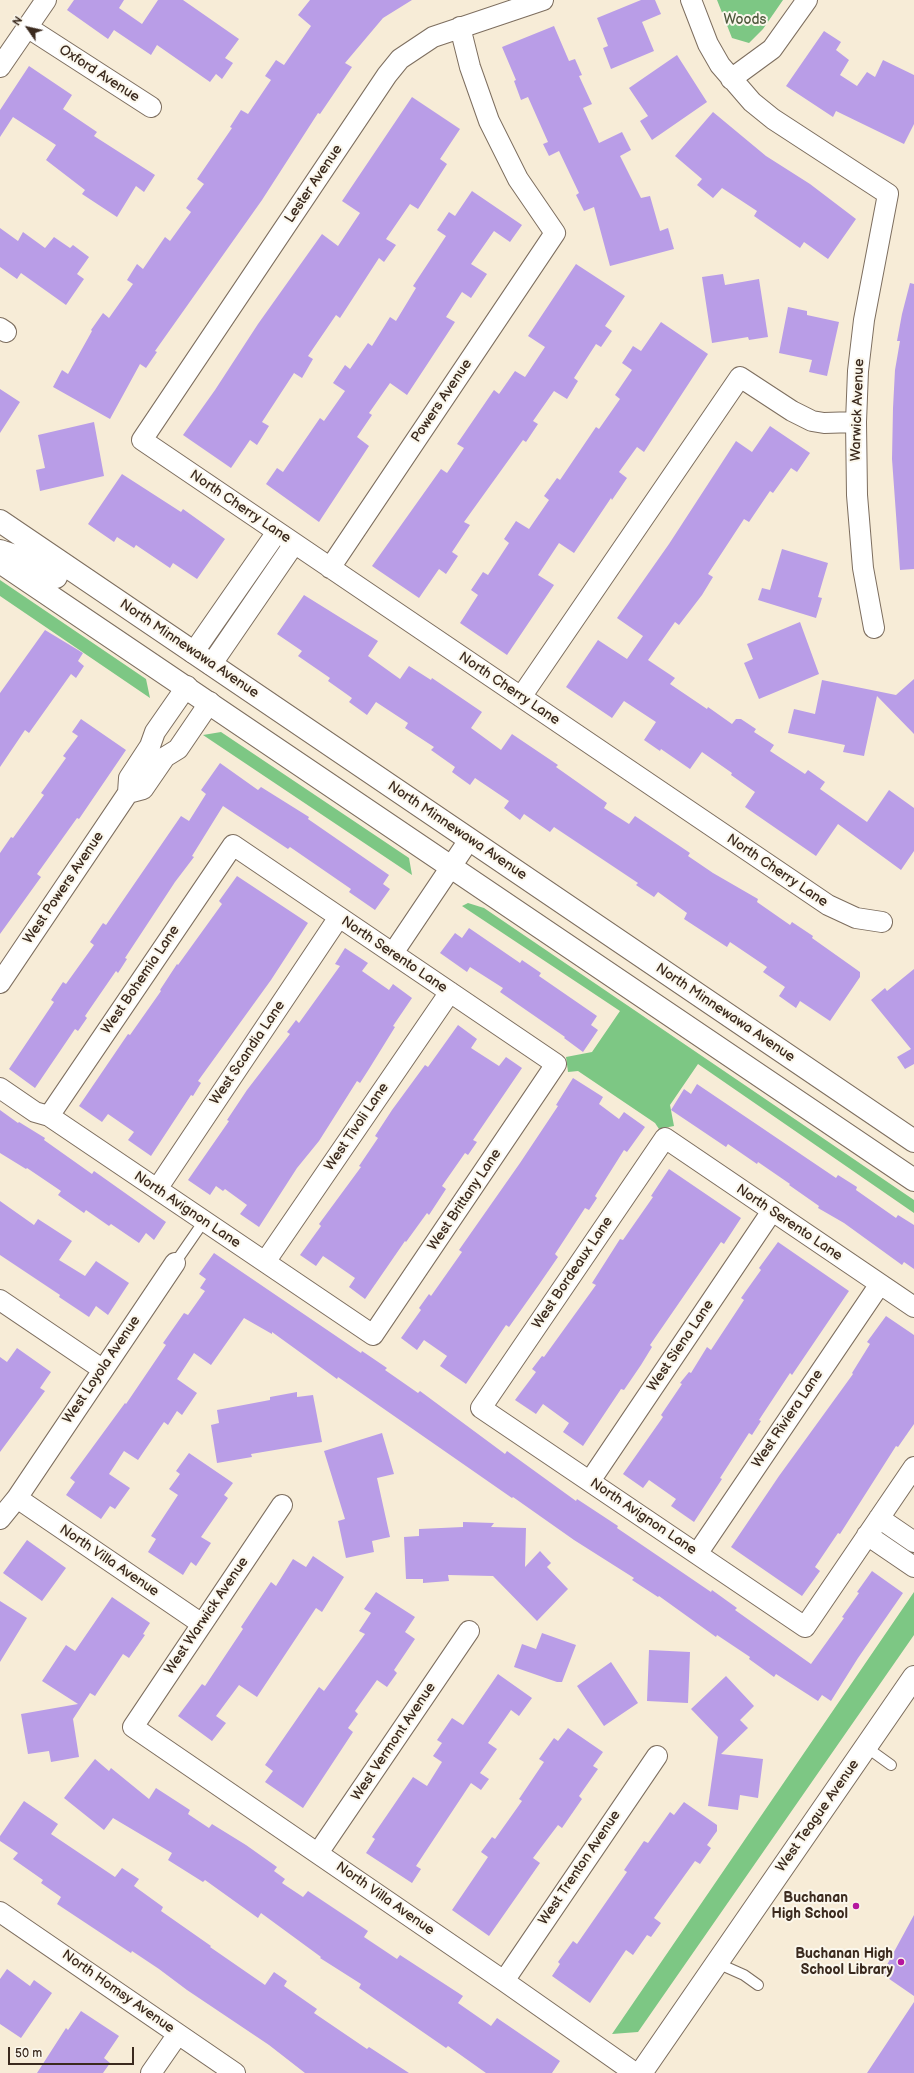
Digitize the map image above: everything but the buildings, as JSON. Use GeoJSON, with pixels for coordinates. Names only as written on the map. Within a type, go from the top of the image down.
{"type":"FeatureCollection","features":[{"type":"Feature","properties":{"kind":"main road","name":"North Minnewawa Avenue"},"geometry":{"type":"LineString","coordinates":[[0,522],[404,794],[469,840],[914,1141]]}},
{"type":"Feature","properties":{"kind":"main road"},"geometry":{"type":"LineString","coordinates":[[0,551],[35,563],[185,665],[197,668],[211,665]]}},
{"type":"Feature","properties":{"kind":"main road"},"geometry":{"type":"LineString","coordinates":[[0,562],[187,686],[451,868],[914,1180]]}},
{"type":"Feature","properties":{"kind":"main road"},"geometry":{"type":"LineString","coordinates":[[187,686],[194,682],[203,681],[212,684],[352,776],[404,794]]}},
{"type":"Feature","properties":{"kind":"main road","name":"West Teague Avenue"},"geometry":{"type":"LineString","coordinates":[[641,2073],[914,1677]]}},
{"type":"Feature","properties":{"kind":"street"},"geometry":{"type":"LineString","coordinates":[[0,67],[46,0]]}},
{"type":"Feature","properties":{"kind":"street","name":"Lester Avenue"},"geometry":{"type":"LineString","coordinates":[[142,440],[387,75],[400,59],[433,37],[543,0]]}},
{"type":"Feature","properties":{"kind":"street"},"geometry":{"type":"LineString","coordinates":[[691,0],[708,44],[731,79],[772,49],[807,0]]}},
{"type":"Feature","properties":{"kind":"street","name":"Oxford Avenue"},"geometry":{"type":"LineString","coordinates":[[27,27],[151,107]]}},
{"type":"Feature","properties":{"kind":"street","name":"Powers Avenue"},"geometry":{"type":"LineString","coordinates":[[330,568],[555,233],[518,179],[489,121],[470,67],[460,27]]}},
{"type":"Feature","properties":{"kind":"street","name":"Warwick Avenue"},"geometry":{"type":"LineString","coordinates":[[731,79],[752,102],[773,119],[888,194],[864,320],[858,371],[856,422],[857,495],[863,568],[874,628]]}},
{"type":"Feature","properties":{"kind":"street"},"geometry":{"type":"LineString","coordinates":[[521,697],[740,377],[792,411],[812,421],[824,423],[856,422]]}},
{"type":"Feature","properties":{"kind":"street","name":"North Cherry Lane"},"geometry":{"type":"LineString","coordinates":[[142,440],[828,905],[856,918],[882,922]]}},
{"type":"Feature","properties":{"kind":"street"},"geometry":{"type":"LineString","coordinates":[[193,653],[277,532]]}},
{"type":"Feature","properties":{"kind":"street"},"geometry":{"type":"LineString","coordinates":[[211,665],[294,544]]}},
{"type":"Feature","properties":{"kind":"street","name":"West Powers Avenue"},"geometry":{"type":"LineString","coordinates":[[158,751],[155,732],[187,686]]}},
{"type":"Feature","properties":{"kind":"street","name":"West Powers Avenue"},"geometry":{"type":"LineString","coordinates":[[0,983],[128,793],[129,778],[158,751],[178,748],[210,702]]}},
{"type":"Feature","properties":{"kind":"street"},"geometry":{"type":"LineString","coordinates":[[393,953],[469,840]]}},
{"type":"Feature","properties":{"kind":"street","name":"North Serento Lane"},"geometry":{"type":"LineString","coordinates":[[232,845],[556,1064]]}},
{"type":"Feature","properties":{"kind":"street","name":"West Bohemia Lane"},"geometry":{"type":"LineString","coordinates":[[49,1116],[232,845]]}},
{"type":"Feature","properties":{"kind":"street","name":"West Scandia Lane"},"geometry":{"type":"LineString","coordinates":[[157,1190],[339,917]]}},
{"type":"Feature","properties":{"kind":"street","name":"West Tivoli Lane"},"geometry":{"type":"LineString","coordinates":[[265,1262],[450,992]]}},
{"type":"Feature","properties":{"kind":"street","name":"West Brittany Lane"},"geometry":{"type":"LineString","coordinates":[[373,1335],[556,1064]]}},
{"type":"Feature","properties":{"kind":"street","name":"North Avignon Lane"},"geometry":{"type":"LineString","coordinates":[[0,1088],[35,1112],[49,1116],[373,1335]]}},
{"type":"Feature","properties":{"kind":"street","name":"North Serento Lane"},"geometry":{"type":"LineString","coordinates":[[664,1138],[914,1307]]}},
{"type":"Feature","properties":{"kind":"street","name":"West Bordeaux Lane"},"geometry":{"type":"LineString","coordinates":[[481,1408],[664,1138]]}},
{"type":"Feature","properties":{"kind":"street","name":"West Siena Lane"},"geometry":{"type":"LineString","coordinates":[[590,1482],[772,1211]]}},
{"type":"Feature","properties":{"kind":"street","name":"West Loyola Avenue"},"geometry":{"type":"LineString","coordinates":[[0,1519],[17,1498],[102,1369],[175,1263]]}},
{"type":"Feature","properties":{"kind":"street","name":"West Riviera Lane"},"geometry":{"type":"LineString","coordinates":[[697,1554],[880,1284]]}},
{"type":"Feature","properties":{"kind":"street"},"geometry":{"type":"LineString","coordinates":[[0,1300],[102,1369]]}},
{"type":"Feature","properties":{"kind":"street","name":"North Avignon Lane"},"geometry":{"type":"LineString","coordinates":[[481,1408],[804,1627],[867,1535]]}},
{"type":"Feature","properties":{"kind":"street"},"geometry":{"type":"LineString","coordinates":[[914,1467],[867,1535],[914,1567]]}},
{"type":"Feature","properties":{"kind":"street","name":"North Villa Avenue"},"geometry":{"type":"LineString","coordinates":[[17,1498],[202,1624]]}},
{"type":"Feature","properties":{"kind":"street","name":"West Warwick Avenue"},"geometry":{"type":"LineString","coordinates":[[132,1727],[282,1505]]}},
{"type":"Feature","properties":{"kind":"street"},"geometry":{"type":"LineString","coordinates":[[879,1518],[914,1542]]}},
{"type":"Feature","properties":{"kind":"street","name":"West Vermont Avenue"},"geometry":{"type":"LineString","coordinates":[[318,1853],[469,1631]]}},
{"type":"Feature","properties":{"kind":"street","name":"North Villa Avenue"},"geometry":{"type":"LineString","coordinates":[[132,1727],[318,1853],[635,2073]]}},
{"type":"Feature","properties":{"kind":"street","name":"West Trenton Avenue"},"geometry":{"type":"LineString","coordinates":[[504,1981],[657,1756]]}},
{"type":"Feature","properties":{"kind":"street","name":"North Homsy Avenue"},"geometry":{"type":"LineString","coordinates":[[0,1912],[235,2073]]}},
{"type":"Feature","properties":{"kind":"street"},"geometry":{"type":"LineString","coordinates":[[151,2073],[178,2034]]}},
{"type":"Feature","properties":{"kind":"lane","name":"West Loyola Avenue"},"geometry":{"type":"LineString","coordinates":[[175,1263],[204,1221]]}},
{"type":"Feature","properties":{"kind":"lane"},"geometry":{"type":"LineString","coordinates":[[866,1748],[891,1765]]}},
{"type":"Feature","properties":{"kind":"lane"},"geometry":{"type":"LineString","coordinates":[[717,1963],[744,1975],[758,1985]]}},
{"type":"Feature","properties":{"kind":"green space","name":"Woods"},"geometry":{"type":"Polygon","coordinates":[[[717,0],[783,0],[763,29],[749,43],[732,38],[717,0]]]}},
{"type":"Feature","properties":{"kind":"green space"},"geometry":{"type":"Polygon","coordinates":[[[0,580],[146,679],[150,698],[0,596],[0,580]]]}},
{"type":"Feature","properties":{"kind":"green space"},"geometry":{"type":"Polygon","coordinates":[[[221,732],[409,858],[412,875],[203,735],[221,732]]]}},
{"type":"Feature","properties":{"kind":"green space"},"geometry":{"type":"Polygon","coordinates":[[[468,903],[484,908],[914,1200],[914,1213],[698,1064],[670,1105],[674,1126],[659,1129],[655,1123],[578,1071],[568,1072],[566,1057],[592,1052],[620,1011],[462,906],[468,903]]]}},
{"type":"Feature","properties":{"kind":"green space"},"geometry":{"type":"Polygon","coordinates":[[[914,1592],[914,1635],[638,2032],[612,2034],[914,1592]]]}},
{"type":"Feature","properties":{"kind":"place","name":"Buchanan High School"},"geometry":{"type":"Point","coordinates":[856,1906]}},
{"type":"Feature","properties":{"kind":"place","name":"Buchanan High School Library"},"geometry":{"type":"Point","coordinates":[901,1962]}}]}
